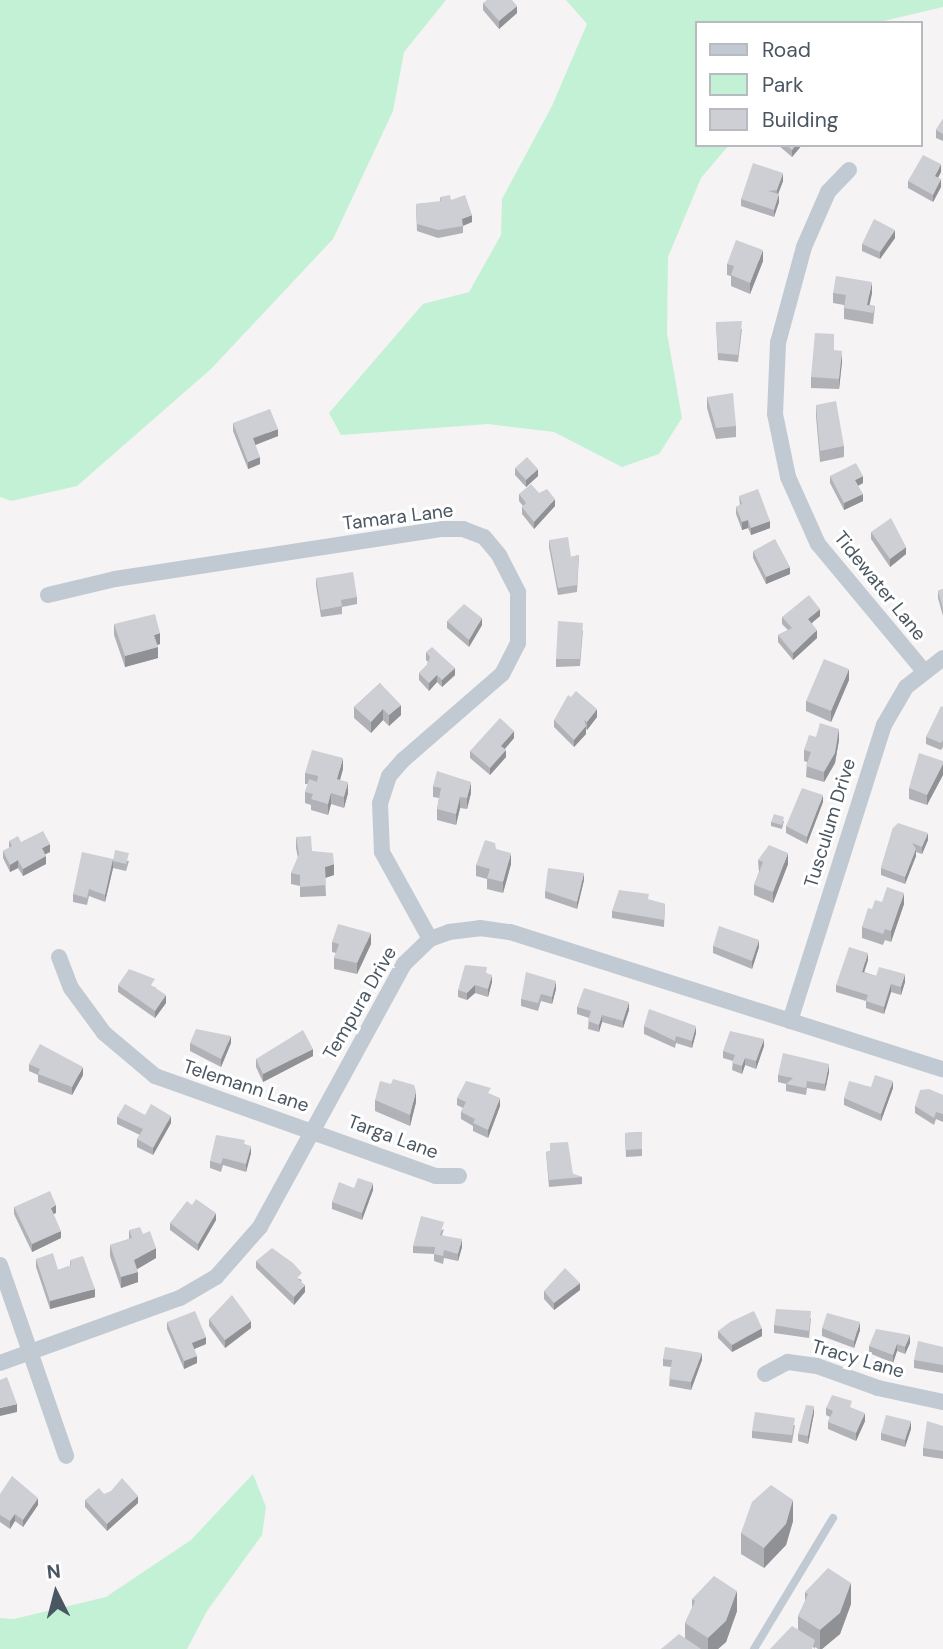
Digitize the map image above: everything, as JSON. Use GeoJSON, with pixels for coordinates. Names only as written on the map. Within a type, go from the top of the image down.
{"type":"FeatureCollection","features":[{"type":"Feature","properties":{"kind":"street","name":"Tidewater Lane"},"geometry":{"type":"LineString","coordinates":[[849,170],[828,192],[804,247],[778,343],[775,414],[788,477],[818,544],[923,670]]}},
{"type":"Feature","properties":{"kind":"street","name":"Tamara Lane"},"geometry":{"type":"LineString","coordinates":[[48,595],[115,579],[442,529],[463,529],[484,537],[499,555],[518,592],[518,643],[502,674],[403,760],[390,776],[380,803],[382,852],[430,939]]}},
{"type":"Feature","properties":{"kind":"street","name":"Tusculum Drive"},"geometry":{"type":"LineString","coordinates":[[790,1021],[880,735],[906,687],[923,670],[943,658]]}},
{"type":"Feature","properties":{"kind":"street","name":"Tempura Drive"},"geometry":{"type":"LineString","coordinates":[[0,1363],[180,1298],[216,1278],[260,1227],[404,964],[430,939],[464,929],[510,932],[943,1069]]}},
{"type":"Feature","properties":{"kind":"street","name":"Telemann Lane"},"geometry":{"type":"LineString","coordinates":[[59,957],[71,988],[104,1033],[155,1076],[313,1130]]}},
{"type":"Feature","properties":{"kind":"street","name":"Targa Lane"},"geometry":{"type":"LineString","coordinates":[[313,1130],[436,1176],[459,1177]]}},
{"type":"Feature","properties":{"kind":"street"},"geometry":{"type":"LineString","coordinates":[[0,1265],[66,1457]]}},
{"type":"Feature","properties":{"kind":"street","name":"Tracy Lane"},"geometry":{"type":"LineString","coordinates":[[765,1374],[788,1362],[817,1366],[878,1388],[943,1402]]}},
{"type":"Feature","properties":{"kind":"lane"},"geometry":{"type":"LineString","coordinates":[[754,1649],[833,1518]]}},
{"type":"Feature","properties":{"kind":"green space"},"geometry":{"type":"Polygon","coordinates":[[[0,0],[446,0],[404,52],[393,111],[333,239],[211,369],[77,486],[11,501],[0,497],[0,0]]]}},
{"type":"Feature","properties":{"kind":"green space"},"geometry":{"type":"Polygon","coordinates":[[[566,0],[943,0],[943,7],[884,21],[694,21],[694,147],[727,147],[701,178],[668,257],[667,333],[682,418],[659,454],[622,467],[554,432],[488,424],[341,435],[329,413],[423,304],[469,292],[501,235],[502,199],[552,106],[587,24],[566,0]]]}},
{"type":"Feature","properties":{"kind":"green space"},"geometry":{"type":"Polygon","coordinates":[[[253,1474],[266,1507],[262,1535],[207,1611],[187,1649],[0,1649],[0,1618],[14,1619],[106,1597],[191,1540],[253,1474]]]}},
{"type":"Feature","properties":{"kind":"building"},"geometry":{"type":"Polygon","coordinates":[[[487,0],[512,0],[517,6],[499,21],[483,3],[487,0]]]}},
{"type":"Feature","properties":{"kind":"building"},"geometry":{"type":"Polygon","coordinates":[[[943,119],[943,134],[936,130],[943,119]]]}},
{"type":"Feature","properties":{"kind":"building"},"geometry":{"type":"Polygon","coordinates":[[[923,155],[941,164],[935,176],[941,179],[933,195],[908,181],[923,155]]]}},
{"type":"Feature","properties":{"kind":"building"},"geometry":{"type":"Polygon","coordinates":[[[753,163],[783,173],[777,190],[768,191],[779,194],[774,210],[741,199],[753,163]]]}},
{"type":"Feature","properties":{"kind":"building"},"geometry":{"type":"Polygon","coordinates":[[[450,195],[451,200],[465,195],[472,215],[462,219],[463,226],[438,230],[417,224],[416,204],[441,201],[440,197],[450,195]]]}},
{"type":"Feature","properties":{"kind":"building"},"geometry":{"type":"Polygon","coordinates":[[[874,219],[895,230],[880,252],[862,244],[874,219]]]}},
{"type":"Feature","properties":{"kind":"building"},"geometry":{"type":"Polygon","coordinates":[[[736,240],[763,250],[750,283],[731,275],[734,266],[727,264],[736,240]]]}},
{"type":"Feature","properties":{"kind":"building"},"geometry":{"type":"Polygon","coordinates":[[[836,276],[872,282],[867,305],[875,306],[873,313],[844,308],[846,295],[833,293],[836,276]]]}},
{"type":"Feature","properties":{"kind":"building"},"geometry":{"type":"Polygon","coordinates":[[[742,321],[738,355],[718,353],[716,322],[742,321]]]}},
{"type":"Feature","properties":{"kind":"building"},"geometry":{"type":"Polygon","coordinates":[[[815,333],[834,334],[834,350],[842,351],[839,379],[811,377],[815,333]]]}},
{"type":"Feature","properties":{"kind":"building"},"geometry":{"type":"Polygon","coordinates":[[[733,393],[736,426],[716,428],[707,397],[733,393]]]}},
{"type":"Feature","properties":{"kind":"building"},"geometry":{"type":"Polygon","coordinates":[[[836,401],[844,446],[820,451],[816,405],[836,401]]]}},
{"type":"Feature","properties":{"kind":"building"},"geometry":{"type":"Polygon","coordinates":[[[270,409],[278,429],[253,438],[260,457],[248,462],[233,423],[270,409]]]}},
{"type":"Feature","properties":{"kind":"building"},"geometry":{"type":"Polygon","coordinates":[[[527,457],[538,469],[526,480],[515,468],[527,457]]]}},
{"type":"Feature","properties":{"kind":"building"},"geometry":{"type":"Polygon","coordinates":[[[856,463],[863,476],[855,480],[863,494],[844,503],[830,476],[856,463]]]}},
{"type":"Feature","properties":{"kind":"building"},"geometry":{"type":"Polygon","coordinates":[[[531,484],[539,493],[547,489],[555,499],[534,522],[522,507],[526,503],[519,494],[531,484]]]}},
{"type":"Feature","properties":{"kind":"building"},"geometry":{"type":"Polygon","coordinates":[[[758,489],[770,521],[751,528],[748,520],[742,522],[736,507],[742,504],[739,496],[758,489]]]}},
{"type":"Feature","properties":{"kind":"building"},"geometry":{"type":"Polygon","coordinates":[[[891,518],[906,547],[890,559],[871,532],[891,518]]]}},
{"type":"Feature","properties":{"kind":"building"},"geometry":{"type":"Polygon","coordinates":[[[568,537],[571,557],[579,555],[577,585],[558,588],[549,540],[568,537]]]}},
{"type":"Feature","properties":{"kind":"building"},"geometry":{"type":"Polygon","coordinates":[[[775,539],[790,567],[766,577],[753,551],[775,539]]]}},
{"type":"Feature","properties":{"kind":"building"},"geometry":{"type":"Polygon","coordinates":[[[353,572],[357,597],[341,600],[342,606],[321,610],[316,578],[353,572]]]}},
{"type":"Feature","properties":{"kind":"building"},"geometry":{"type":"Polygon","coordinates":[[[943,589],[943,609],[938,591],[943,589]]]}},
{"type":"Feature","properties":{"kind":"building"},"geometry":{"type":"Polygon","coordinates":[[[809,595],[820,609],[808,619],[817,630],[793,653],[778,635],[792,628],[782,617],[809,595]]]}},
{"type":"Feature","properties":{"kind":"building"},"geometry":{"type":"Polygon","coordinates":[[[464,604],[482,618],[469,640],[447,621],[464,604]]]}},
{"type":"Feature","properties":{"kind":"building"},"geometry":{"type":"Polygon","coordinates":[[[155,614],[160,633],[154,635],[158,647],[125,656],[114,624],[155,614]]]}},
{"type":"Feature","properties":{"kind":"building"},"geometry":{"type":"Polygon","coordinates":[[[558,621],[583,623],[580,659],[556,659],[558,621]]]}},
{"type":"Feature","properties":{"kind":"building"},"geometry":{"type":"Polygon","coordinates":[[[432,647],[455,668],[442,680],[437,675],[429,683],[419,673],[427,665],[430,657],[426,652],[432,647]]]}},
{"type":"Feature","properties":{"kind":"building"},"geometry":{"type":"Polygon","coordinates":[[[824,659],[849,669],[831,711],[806,701],[824,659]]]}},
{"type":"Feature","properties":{"kind":"building"},"geometry":{"type":"Polygon","coordinates":[[[380,683],[401,705],[389,715],[383,709],[371,722],[354,707],[380,683]]]}},
{"type":"Feature","properties":{"kind":"building"},"geometry":{"type":"Polygon","coordinates":[[[576,691],[597,709],[587,722],[584,720],[586,726],[574,740],[554,720],[568,695],[571,697],[576,691]]]}},
{"type":"Feature","properties":{"kind":"building"},"geometry":{"type":"Polygon","coordinates":[[[941,706],[943,740],[941,743],[926,737],[941,706]]]}},
{"type":"Feature","properties":{"kind":"building"},"geometry":{"type":"Polygon","coordinates":[[[500,718],[514,731],[501,746],[506,750],[490,768],[470,751],[500,718]]]}},
{"type":"Feature","properties":{"kind":"building"},"geometry":{"type":"Polygon","coordinates":[[[820,723],[839,729],[835,753],[824,772],[806,766],[811,752],[804,750],[809,735],[816,737],[820,723]]]}},
{"type":"Feature","properties":{"kind":"building"},"geometry":{"type":"Polygon","coordinates":[[[312,750],[343,758],[337,779],[348,782],[344,797],[331,793],[328,804],[311,799],[313,794],[305,792],[309,779],[317,782],[318,776],[305,773],[312,750]]]}},
{"type":"Feature","properties":{"kind":"building"},"geometry":{"type":"Polygon","coordinates":[[[919,753],[943,761],[927,795],[909,788],[919,753]]]}},
{"type":"Feature","properties":{"kind":"building"},"geometry":{"type":"Polygon","coordinates":[[[437,771],[471,782],[467,798],[460,797],[456,814],[437,809],[441,788],[433,786],[437,771]]]}},
{"type":"Feature","properties":{"kind":"building"},"geometry":{"type":"Polygon","coordinates":[[[802,788],[823,795],[807,837],[786,826],[802,788]]]}},
{"type":"Feature","properties":{"kind":"building"},"geometry":{"type":"Polygon","coordinates":[[[774,814],[784,817],[782,825],[771,822],[774,814]]]}},
{"type":"Feature","properties":{"kind":"building"},"geometry":{"type":"Polygon","coordinates":[[[898,823],[928,833],[922,847],[912,843],[916,849],[905,877],[881,868],[893,828],[898,823]]]}},
{"type":"Feature","properties":{"kind":"building"},"geometry":{"type":"Polygon","coordinates":[[[43,831],[50,844],[42,848],[46,856],[23,869],[18,860],[10,865],[3,851],[12,846],[9,841],[18,836],[21,842],[43,831]]]}},
{"type":"Feature","properties":{"kind":"building"},"geometry":{"type":"Polygon","coordinates":[[[311,836],[312,851],[333,853],[334,864],[325,867],[326,885],[300,887],[300,875],[291,873],[299,854],[296,837],[311,836]]]}},
{"type":"Feature","properties":{"kind":"building"},"geometry":{"type":"Polygon","coordinates":[[[485,840],[495,843],[496,849],[511,853],[503,882],[487,878],[490,869],[476,865],[485,840]]]}},
{"type":"Feature","properties":{"kind":"building"},"geometry":{"type":"Polygon","coordinates":[[[769,845],[788,853],[773,892],[754,885],[763,862],[758,860],[769,845]]]}},
{"type":"Feature","properties":{"kind":"building"},"geometry":{"type":"Polygon","coordinates":[[[115,850],[129,853],[126,864],[113,861],[115,850]]]}},
{"type":"Feature","properties":{"kind":"building"},"geometry":{"type":"Polygon","coordinates":[[[82,852],[113,859],[105,895],[89,889],[87,898],[73,894],[82,852]]]}},
{"type":"Feature","properties":{"kind":"building"},"geometry":{"type":"Polygon","coordinates":[[[548,868],[584,873],[577,902],[545,891],[548,868]]]}},
{"type":"Feature","properties":{"kind":"building"},"geometry":{"type":"Polygon","coordinates":[[[887,887],[904,893],[891,931],[885,929],[883,934],[862,927],[868,908],[872,909],[875,900],[882,902],[887,887]]]}},
{"type":"Feature","properties":{"kind":"building"},"geometry":{"type":"Polygon","coordinates":[[[619,890],[649,894],[648,899],[665,904],[664,920],[612,911],[619,890]]]}},
{"type":"Feature","properties":{"kind":"building"},"geometry":{"type":"Polygon","coordinates":[[[338,924],[371,933],[357,963],[334,958],[339,944],[332,942],[338,924]]]}},
{"type":"Feature","properties":{"kind":"building"},"geometry":{"type":"Polygon","coordinates":[[[719,926],[759,940],[752,961],[713,946],[719,926]]]}},
{"type":"Feature","properties":{"kind":"building"},"geometry":{"type":"Polygon","coordinates":[[[849,947],[868,953],[862,972],[876,976],[879,967],[905,974],[901,987],[891,984],[884,1007],[866,1001],[868,995],[836,985],[849,947]]]}},
{"type":"Feature","properties":{"kind":"building"},"geometry":{"type":"Polygon","coordinates":[[[465,965],[487,967],[486,973],[492,975],[488,989],[475,985],[467,993],[458,990],[465,965]]]}},
{"type":"Feature","properties":{"kind":"building"},"geometry":{"type":"Polygon","coordinates":[[[129,969],[155,979],[151,985],[166,995],[155,1011],[118,985],[129,969]]]}},
{"type":"Feature","properties":{"kind":"building"},"geometry":{"type":"Polygon","coordinates":[[[526,972],[556,981],[552,997],[541,994],[538,1003],[521,999],[526,972]]]}},
{"type":"Feature","properties":{"kind":"building"},"geometry":{"type":"Polygon","coordinates":[[[584,988],[629,1002],[623,1021],[602,1015],[599,1025],[588,1021],[591,1011],[577,1007],[584,988]]]}},
{"type":"Feature","properties":{"kind":"building"},"geometry":{"type":"Polygon","coordinates":[[[649,1009],[696,1026],[692,1041],[676,1036],[675,1041],[644,1026],[649,1009]]]}},
{"type":"Feature","properties":{"kind":"building"},"geometry":{"type":"Polygon","coordinates":[[[196,1029],[231,1036],[221,1059],[190,1043],[196,1029]]]}},
{"type":"Feature","properties":{"kind":"building"},"geometry":{"type":"Polygon","coordinates":[[[303,1030],[313,1049],[263,1074],[256,1059],[303,1030]]]}},
{"type":"Feature","properties":{"kind":"building"},"geometry":{"type":"Polygon","coordinates":[[[730,1031],[764,1039],[756,1061],[745,1058],[742,1066],[732,1063],[735,1055],[723,1051],[730,1031]]]}},
{"type":"Feature","properties":{"kind":"building"},"geometry":{"type":"Polygon","coordinates":[[[40,1044],[83,1067],[72,1087],[38,1074],[40,1069],[29,1064],[40,1044]]]}},
{"type":"Feature","properties":{"kind":"building"},"geometry":{"type":"Polygon","coordinates":[[[783,1053],[829,1064],[825,1084],[807,1081],[806,1088],[786,1084],[793,1078],[778,1075],[783,1053]]]}},
{"type":"Feature","properties":{"kind":"building"},"geometry":{"type":"Polygon","coordinates":[[[875,1075],[893,1081],[881,1114],[844,1098],[849,1081],[871,1087],[875,1075]]]}},
{"type":"Feature","properties":{"kind":"building"},"geometry":{"type":"Polygon","coordinates":[[[393,1079],[414,1085],[416,1091],[410,1115],[375,1100],[380,1081],[391,1084],[393,1079]]]}},
{"type":"Feature","properties":{"kind":"building"},"geometry":{"type":"Polygon","coordinates":[[[466,1081],[491,1088],[488,1093],[500,1098],[488,1130],[473,1123],[475,1119],[461,1112],[466,1102],[457,1098],[466,1081]]]}},
{"type":"Feature","properties":{"kind":"building"},"geometry":{"type":"Polygon","coordinates":[[[929,1089],[943,1095],[943,1114],[936,1112],[934,1118],[915,1106],[920,1090],[929,1089]]]}},
{"type":"Feature","properties":{"kind":"building"},"geometry":{"type":"Polygon","coordinates":[[[125,1104],[145,1115],[151,1104],[171,1116],[153,1148],[137,1139],[143,1129],[117,1117],[125,1104]]]}},
{"type":"Feature","properties":{"kind":"building"},"geometry":{"type":"Polygon","coordinates":[[[642,1132],[642,1149],[626,1150],[625,1133],[642,1132]]]}},
{"type":"Feature","properties":{"kind":"building"},"geometry":{"type":"Polygon","coordinates":[[[216,1135],[245,1140],[244,1144],[251,1146],[246,1164],[223,1158],[221,1164],[210,1161],[216,1135]]]}},
{"type":"Feature","properties":{"kind":"building"},"geometry":{"type":"Polygon","coordinates":[[[568,1142],[573,1174],[582,1177],[549,1180],[546,1152],[550,1151],[550,1143],[568,1142]]]}},
{"type":"Feature","properties":{"kind":"building"},"geometry":{"type":"Polygon","coordinates":[[[358,1178],[373,1183],[362,1213],[332,1202],[339,1182],[354,1188],[358,1178]]]}},
{"type":"Feature","properties":{"kind":"building"},"geometry":{"type":"Polygon","coordinates":[[[50,1191],[56,1205],[51,1208],[61,1231],[32,1244],[14,1207],[50,1191]]]}},
{"type":"Feature","properties":{"kind":"building"},"geometry":{"type":"Polygon","coordinates":[[[196,1199],[216,1213],[198,1244],[170,1223],[187,1201],[192,1205],[196,1199]]]}},
{"type":"Feature","properties":{"kind":"building"},"geometry":{"type":"Polygon","coordinates":[[[421,1216],[444,1222],[440,1235],[462,1239],[458,1254],[444,1250],[443,1256],[434,1254],[435,1247],[413,1246],[421,1216]]]}},
{"type":"Feature","properties":{"kind":"building"},"geometry":{"type":"Polygon","coordinates":[[[140,1227],[143,1234],[150,1231],[156,1248],[134,1260],[138,1272],[121,1277],[110,1245],[132,1238],[129,1230],[140,1227]]]}},
{"type":"Feature","properties":{"kind":"building"},"geometry":{"type":"Polygon","coordinates":[[[272,1248],[302,1273],[297,1278],[305,1285],[294,1297],[256,1261],[272,1248]]]}},
{"type":"Feature","properties":{"kind":"building"},"geometry":{"type":"Polygon","coordinates":[[[53,1253],[58,1270],[71,1265],[70,1260],[83,1256],[95,1289],[50,1301],[36,1259],[53,1253]]]}},
{"type":"Feature","properties":{"kind":"building"},"geometry":{"type":"Polygon","coordinates":[[[565,1268],[580,1283],[554,1303],[544,1291],[565,1268]]]}},
{"type":"Feature","properties":{"kind":"building"},"geometry":{"type":"Polygon","coordinates":[[[232,1295],[251,1321],[225,1340],[209,1319],[232,1295]]]}},
{"type":"Feature","properties":{"kind":"building"},"geometry":{"type":"Polygon","coordinates":[[[776,1309],[811,1311],[809,1331],[774,1325],[776,1309]]]}},
{"type":"Feature","properties":{"kind":"building"},"geometry":{"type":"Polygon","coordinates":[[[195,1311],[206,1337],[192,1343],[197,1356],[184,1361],[167,1322],[195,1311]]]}},
{"type":"Feature","properties":{"kind":"building"},"geometry":{"type":"Polygon","coordinates":[[[754,1311],[762,1328],[732,1345],[718,1331],[730,1322],[754,1311]]]}},
{"type":"Feature","properties":{"kind":"building"},"geometry":{"type":"Polygon","coordinates":[[[827,1313],[860,1322],[854,1341],[822,1328],[827,1313]]]}},
{"type":"Feature","properties":{"kind":"building"},"geometry":{"type":"Polygon","coordinates":[[[876,1329],[910,1335],[905,1347],[897,1344],[893,1355],[869,1346],[876,1329]]]}},
{"type":"Feature","properties":{"kind":"building"},"geometry":{"type":"Polygon","coordinates":[[[918,1341],[943,1347],[943,1365],[914,1360],[918,1341]]]}},
{"type":"Feature","properties":{"kind":"building"},"geometry":{"type":"Polygon","coordinates":[[[665,1347],[702,1353],[691,1382],[669,1379],[672,1360],[663,1359],[665,1347]]]}},
{"type":"Feature","properties":{"kind":"building"},"geometry":{"type":"Polygon","coordinates":[[[7,1377],[17,1404],[0,1408],[0,1380],[7,1377]]]}},
{"type":"Feature","properties":{"kind":"building"},"geometry":{"type":"Polygon","coordinates":[[[832,1395],[852,1401],[850,1407],[865,1413],[856,1433],[828,1422],[833,1411],[826,1408],[832,1395]]]}},
{"type":"Feature","properties":{"kind":"building"},"geometry":{"type":"Polygon","coordinates":[[[806,1405],[814,1406],[808,1436],[798,1434],[806,1405]]]}},
{"type":"Feature","properties":{"kind":"building"},"geometry":{"type":"Polygon","coordinates":[[[755,1412],[795,1418],[792,1435],[752,1431],[755,1412]]]}},
{"type":"Feature","properties":{"kind":"building"},"geometry":{"type":"Polygon","coordinates":[[[886,1415],[911,1421],[905,1440],[881,1433],[886,1415]]]}},
{"type":"Feature","properties":{"kind":"building"},"geometry":{"type":"Polygon","coordinates":[[[927,1421],[943,1426],[943,1451],[923,1448],[927,1421]]]}},
{"type":"Feature","properties":{"kind":"building"},"geometry":{"type":"Polygon","coordinates":[[[12,1476],[38,1498],[23,1520],[15,1514],[10,1521],[0,1515],[0,1494],[12,1476]]]}},
{"type":"Feature","properties":{"kind":"building"},"geometry":{"type":"Polygon","coordinates":[[[122,1478],[138,1496],[107,1524],[85,1500],[99,1488],[104,1494],[111,1491],[122,1478]]]}},
{"type":"Feature","properties":{"kind":"building"},"geometry":{"type":"Polygon","coordinates":[[[771,1485],[793,1500],[786,1524],[764,1548],[741,1533],[752,1502],[771,1485]]]}},
{"type":"Feature","properties":{"kind":"building"},"geometry":{"type":"Polygon","coordinates":[[[828,1568],[851,1583],[840,1613],[820,1630],[798,1616],[808,1594],[805,1592],[828,1568]]]}},
{"type":"Feature","properties":{"kind":"building"},"geometry":{"type":"Polygon","coordinates":[[[714,1576],[737,1591],[726,1621],[708,1638],[685,1623],[695,1601],[692,1599],[714,1576]]]}},
{"type":"Feature","properties":{"kind":"building"},"geometry":{"type":"Polygon","coordinates":[[[792,1626],[815,1640],[812,1649],[770,1649],[792,1626]]]}},
{"type":"Feature","properties":{"kind":"building"},"geometry":{"type":"Polygon","coordinates":[[[679,1634],[701,1649],[661,1649],[679,1634]]]}}]}
